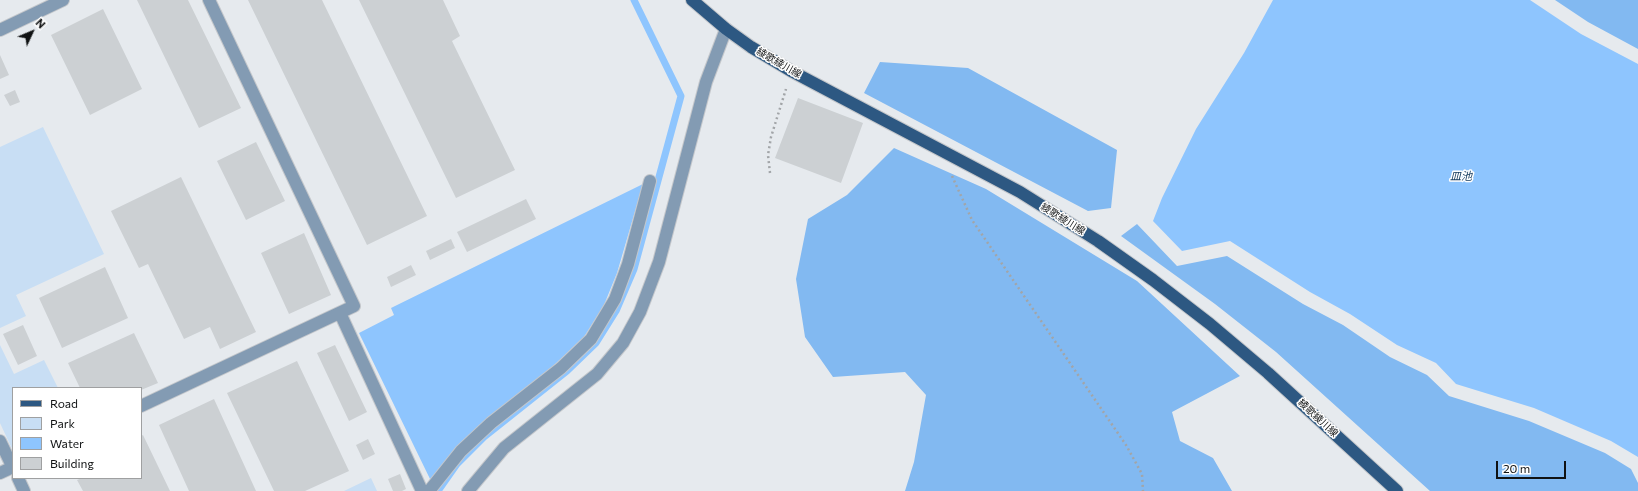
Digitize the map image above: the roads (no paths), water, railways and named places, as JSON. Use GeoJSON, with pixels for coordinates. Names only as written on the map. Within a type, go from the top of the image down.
{"type":"FeatureCollection","features":[{"type":"Feature","properties":{"kind":"main road","name":"綾歌綾川線"},"geometry":{"type":"LineString","coordinates":[[692,0],[726,29],[751,47],[793,72],[1020,192],[1098,241],[1153,280],[1210,324],[1268,373],[1397,491]]}},
{"type":"Feature","properties":{"kind":"street"},"geometry":{"type":"LineString","coordinates":[[0,30],[41,5],[63,0]]}},
{"type":"Feature","properties":{"kind":"street"},"geometry":{"type":"LineString","coordinates":[[142,406],[354,306],[209,0]]}},
{"type":"Feature","properties":{"kind":"street"},"geometry":{"type":"LineString","coordinates":[[468,491],[504,448],[597,374],[623,343],[640,312],[659,262],[706,82],[726,29]]}},
{"type":"Feature","properties":{"kind":"street"},"geometry":{"type":"LineString","coordinates":[[429,491],[461,451],[491,423],[561,368],[591,339],[615,299],[628,264],[650,181]]}},
{"type":"Feature","properties":{"kind":"street"},"geometry":{"type":"LineString","coordinates":[[340,313],[422,491]]}},
{"type":"Feature","properties":{"kind":"street"},"geometry":{"type":"LineString","coordinates":[[0,441],[12,465]]}},
{"type":"Feature","properties":{"kind":"street"},"geometry":{"type":"LineString","coordinates":[[0,473],[12,467]]}},
{"type":"Feature","properties":{"kind":"street"},"geometry":{"type":"LineString","coordinates":[[18,479],[24,491]]}},
{"type":"Feature","properties":{"kind":"water","name":"皿池"},"geometry":{"type":"Polygon","coordinates":[[[1273,0],[1530,0],[1581,34],[1638,64],[1638,457],[1611,441],[1534,408],[1456,384],[1436,363],[1397,345],[1350,314],[1310,292],[1230,241],[1182,251],[1153,221],[1162,198],[1196,129],[1244,53],[1273,0]]]}},
{"type":"Feature","properties":{"kind":"water"},"geometry":{"type":"Polygon","coordinates":[[[643,184],[617,273],[604,305],[584,337],[431,481],[359,333],[394,315],[391,308],[643,184]]]}},
{"type":"Feature","properties":{"kind":"waterway"},"geometry":{"type":"LineString","coordinates":[[438,491],[457,464],[484,437],[567,371],[596,343],[616,311],[634,269],[681,96],[634,0]]}}]}
